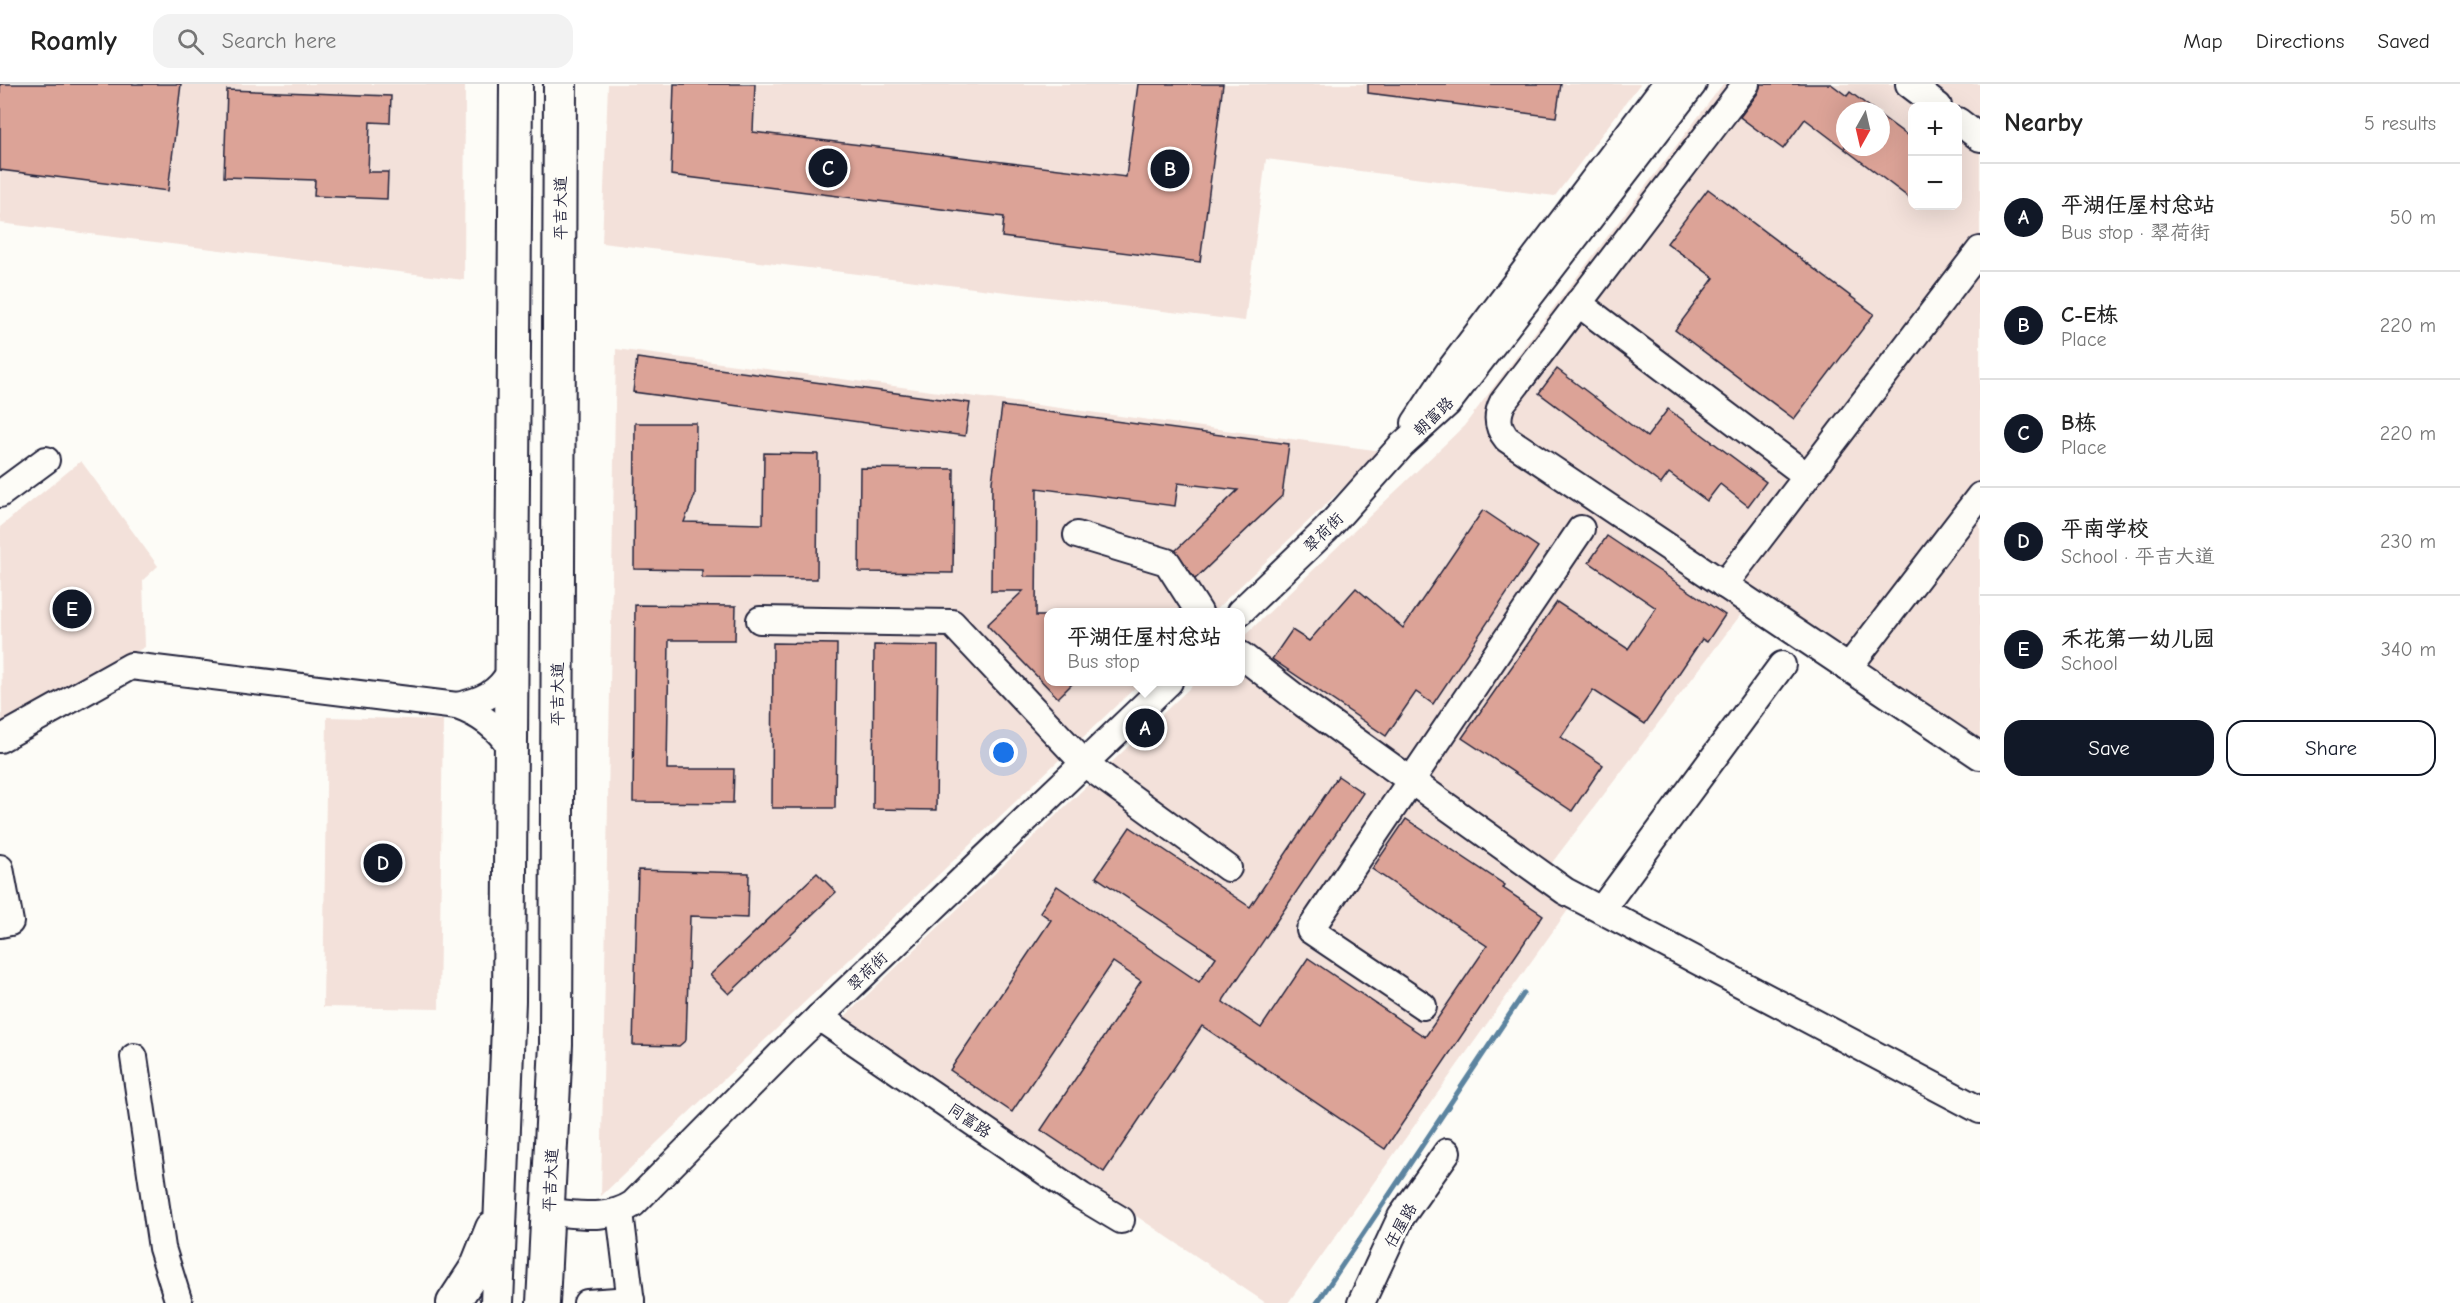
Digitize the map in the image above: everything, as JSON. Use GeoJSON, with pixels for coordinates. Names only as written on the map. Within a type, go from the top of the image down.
{"type":"FeatureCollection","features":[{"type":"Feature","properties":{"kind":"main road"},"geometry":{"type":"LineString","coordinates":[[497,1303],[509,1001],[516,84]]}},
{"type":"Feature","properties":{"kind":"main road","name":"平吉大道"},"geometry":{"type":"LineString","coordinates":[[543,1303],[556,1044],[560,84]]}},
{"type":"Feature","properties":{"kind":"main road"},"geometry":{"type":"LineString","coordinates":[[504,1135],[552,1137]]}},
{"type":"Feature","properties":{"kind":"main road"},"geometry":{"type":"LineString","coordinates":[[453,1303],[471,1278],[484,1252],[502,1192]]}},
{"type":"Feature","properties":{"kind":"street","name":"朝富路"},"geometry":{"type":"LineString","coordinates":[[1401,446],[1452,366],[1666,84]]}},
{"type":"Feature","properties":{"kind":"street","name":"朝富路"},"geometry":{"type":"LineString","coordinates":[[1401,446],[1440,411],[1468,380],[1693,84]]}},
{"type":"Feature","properties":{"kind":"street"},"geometry":{"type":"LineString","coordinates":[[1746,84],[1503,402],[1498,418],[1502,433],[1507,439],[1979,754]]}},
{"type":"Feature","properties":{"kind":"street"},"geometry":{"type":"LineString","coordinates":[[1909,84],[1933,102]]}},
{"type":"Feature","properties":{"kind":"street"},"geometry":{"type":"LineString","coordinates":[[1962,124],[1980,138]]}},
{"type":"Feature","properties":{"kind":"street"},"geometry":{"type":"LineString","coordinates":[[1724,585],[1980,250]]}},
{"type":"Feature","properties":{"kind":"street"},"geometry":{"type":"LineString","coordinates":[[1578,303],[1807,476]]}},
{"type":"Feature","properties":{"kind":"street","name":"翠荷街"},"geometry":{"type":"LineString","coordinates":[[1244,608],[1326,530],[1401,446]]}},
{"type":"Feature","properties":{"kind":"street"},"geometry":{"type":"LineString","coordinates":[[0,494],[46,460]]}},
{"type":"Feature","properties":{"kind":"street"},"geometry":{"type":"LineString","coordinates":[[1848,668],[1980,496]]}},
{"type":"Feature","properties":{"kind":"street"},"geometry":{"type":"LineString","coordinates":[[1424,1006],[1310,930],[1581,529]]}},
{"type":"Feature","properties":{"kind":"street"},"geometry":{"type":"LineString","coordinates":[[1077,535],[1167,562],[1196,608]]}},
{"type":"Feature","properties":{"kind":"street"},"geometry":{"type":"LineString","coordinates":[[760,620],[952,623],[1084,763],[1227,868]]}},
{"type":"Feature","properties":{"kind":"street"},"geometry":{"type":"LineString","coordinates":[[1245,658],[1304,705],[1565,891],[1980,1110]]}},
{"type":"Feature","properties":{"kind":"street"},"geometry":{"type":"LineString","coordinates":[[1602,909],[1782,665]]}},
{"type":"Feature","properties":{"kind":"street"},"geometry":{"type":"LineString","coordinates":[[0,739],[131,666],[457,706],[470,710],[496,728],[511,748]]}},
{"type":"Feature","properties":{"kind":"street"},"geometry":{"type":"LineString","coordinates":[[457,706],[477,701],[496,692],[511,671]]}},
{"type":"Feature","properties":{"kind":"street","name":"翠荷街"},"geometry":{"type":"LineString","coordinates":[[620,1212],[633,1204],[819,1017],[1164,686]]}},
{"type":"Feature","properties":{"kind":"street"},"geometry":{"type":"LineString","coordinates":[[0,868],[5,923]]}},
{"type":"Feature","properties":{"kind":"street","name":"同富路"},"geometry":{"type":"LineString","coordinates":[[819,1017],[1121,1220]]}},
{"type":"Feature","properties":{"kind":"street"},"geometry":{"type":"LineString","coordinates":[[134,1057],[162,1248],[179,1303]]}},
{"type":"Feature","properties":{"kind":"street","name":"任屋路"},"geometry":{"type":"LineString","coordinates":[[1361,1303],[1401,1217],[1447,1152]]}},
{"type":"Feature","properties":{"kind":"street"},"geometry":{"type":"LineString","coordinates":[[548,1212],[598,1216],[620,1212],[631,1302],[587,1303]]}},
{"type":"Feature","properties":{"kind":"shaded area"},"geometry":{"type":"Polygon","coordinates":[[[0,84],[465,84],[464,280],[0,223],[0,84]]]}},
{"type":"Feature","properties":{"kind":"shaded area"},"geometry":{"type":"Polygon","coordinates":[[[608,84],[1640,84],[1555,196],[1266,159],[1245,321],[602,243],[608,84]]]}},
{"type":"Feature","properties":{"kind":"shaded area"},"geometry":{"type":"Polygon","coordinates":[[[1723,84],[1980,84],[1980,772],[1742,613],[1551,864],[1583,889],[1288,1303],[1266,1303],[842,1019],[1192,686],[1245,686],[1245,635],[1464,426],[1723,84]]]}},
{"type":"Feature","properties":{"kind":"shaded area"},"geometry":{"type":"Polygon","coordinates":[[[616,349],[1382,451],[1217,608],[1044,608],[1044,686],[1137,686],[601,1196],[616,349]]]}},
{"type":"Feature","properties":{"kind":"shaded area"},"geometry":{"type":"Polygon","coordinates":[[[81,461],[158,566],[143,580],[145,647],[2,722],[0,527],[81,461]]]}},
{"type":"Feature","properties":{"kind":"shaded area"},"geometry":{"type":"Polygon","coordinates":[[[327,717],[443,720],[439,1009],[323,1007],[327,717]]]}},
{"type":"Feature","properties":{"kind":"building"},"geometry":{"type":"Polygon","coordinates":[[[0,84],[181,84],[168,191],[0,170],[0,84]]]}},
{"type":"Feature","properties":{"kind":"building"},"geometry":{"type":"Polygon","coordinates":[[[674,84],[755,84],[753,132],[1126,177],[1138,84],[1223,84],[1200,262],[1002,237],[1004,217],[671,175],[674,84]]]}},
{"type":"Feature","properties":{"kind":"building"},"geometry":{"type":"Polygon","coordinates":[[[1368,84],[1561,84],[1556,117],[1368,93],[1368,84]]]}},
{"type":"Feature","properties":{"kind":"building"},"geometry":{"type":"Polygon","coordinates":[[[1761,84],[1831,84],[1847,96],[1850,92],[1863,102],[1836,102],[1836,142],[1805,119],[1783,149],[1740,117],[1758,93],[1761,84]]]}},
{"type":"Feature","properties":{"kind":"building"},"geometry":{"type":"Polygon","coordinates":[[[227,90],[391,96],[390,123],[370,122],[368,172],[388,172],[387,199],[314,196],[315,180],[224,177],[227,90]]]}},
{"type":"Feature","properties":{"kind":"building"},"geometry":{"type":"Polygon","coordinates":[[[1890,123],[1908,136],[1908,197],[1854,156],[1890,156],[1890,123]]]}},
{"type":"Feature","properties":{"kind":"building"},"geometry":{"type":"Polygon","coordinates":[[[1708,189],[1874,314],[1794,419],[1675,330],[1714,278],[1667,243],[1708,189]]]}},
{"type":"Feature","properties":{"kind":"building"},"geometry":{"type":"Polygon","coordinates":[[[637,358],[970,403],[965,436],[633,392],[637,358]]]}},
{"type":"Feature","properties":{"kind":"building"},"geometry":{"type":"Polygon","coordinates":[[[1557,369],[1647,437],[1668,409],[1766,482],[1748,506],[1720,484],[1707,501],[1669,473],[1661,484],[1539,393],[1557,369]]]}},
{"type":"Feature","properties":{"kind":"building"},"geometry":{"type":"Polygon","coordinates":[[[1002,406],[1289,444],[1282,496],[1195,579],[1175,551],[1238,490],[1178,483],[1175,506],[1037,488],[1036,616],[1044,616],[1044,684],[987,625],[1023,591],[991,591],[992,482],[1002,406]]]}},
{"type":"Feature","properties":{"kind":"building"},"geometry":{"type":"Polygon","coordinates":[[[635,423],[696,423],[695,495],[684,522],[763,524],[764,453],[818,454],[817,579],[702,578],[702,570],[634,569],[635,423]]]}},
{"type":"Feature","properties":{"kind":"building"},"geometry":{"type":"Polygon","coordinates":[[[860,468],[954,469],[953,573],[859,572],[860,468]]]}},
{"type":"Feature","properties":{"kind":"building"},"geometry":{"type":"Polygon","coordinates":[[[1483,510],[1538,547],[1433,704],[1416,692],[1386,736],[1272,659],[1292,630],[1309,641],[1356,588],[1403,628],[1483,510]]]}},
{"type":"Feature","properties":{"kind":"building"},"geometry":{"type":"Polygon","coordinates":[[[1607,536],[1725,615],[1707,642],[1702,639],[1645,724],[1593,690],[1561,737],[1603,765],[1572,811],[1462,738],[1557,602],[1628,649],[1656,608],[1589,562],[1607,536]]]}},
{"type":"Feature","properties":{"kind":"building"},"geometry":{"type":"Polygon","coordinates":[[[635,605],[736,606],[735,640],[669,640],[667,769],[734,769],[733,803],[633,802],[635,605]]]}},
{"type":"Feature","properties":{"kind":"building"},"geometry":{"type":"Polygon","coordinates":[[[773,643],[837,644],[835,808],[772,808],[773,643]]]}},
{"type":"Feature","properties":{"kind":"building"},"geometry":{"type":"Polygon","coordinates":[[[874,645],[938,646],[936,810],[873,809],[874,645]]]}},
{"type":"Feature","properties":{"kind":"building"},"geometry":{"type":"Polygon","coordinates":[[[1046,686],[1070,686],[1058,698],[1046,686]]]}},
{"type":"Feature","properties":{"kind":"building"},"geometry":{"type":"Polygon","coordinates":[[[1338,776],[1363,793],[1223,1002],[1261,1028],[1308,958],[1425,1037],[1487,946],[1372,869],[1406,819],[1505,885],[1503,888],[1543,915],[1385,1149],[1202,1026],[1104,1172],[1041,1130],[1141,981],[1113,962],[1012,1112],[950,1070],[1051,920],[1040,912],[1057,886],[1199,982],[1216,957],[1096,877],[1130,827],[1250,907],[1338,776]]]}},
{"type":"Feature","properties":{"kind":"building"},"geometry":{"type":"Polygon","coordinates":[[[638,870],[749,873],[748,918],[690,916],[686,1040],[679,1046],[633,1045],[638,870]]]}},
{"type":"Feature","properties":{"kind":"building"},"geometry":{"type":"Polygon","coordinates":[[[817,873],[836,892],[729,994],[710,975],[817,873]]]}},
{"type":"Feature","properties":{"kind":"waterway"},"geometry":{"type":"LineString","coordinates":[[1317,1303],[1524,993]]}},
{"type":"Feature","properties":{"kind":"place","name":"B栋"},"geometry":{"type":"Point","coordinates":[828,168]}},
{"type":"Feature","properties":{"kind":"place","name":"C-E栋"},"geometry":{"type":"Point","coordinates":[1170,169]}},
{"type":"Feature","properties":{"kind":"place","name":"禾花第一幼儿园"},"geometry":{"type":"Point","coordinates":[72,609]}},
{"type":"Feature","properties":{"kind":"place","name":"平湖任屋村总站"},"geometry":{"type":"Point","coordinates":[1145,728]}},
{"type":"Feature","properties":{"kind":"place","name":"平南学校"},"geometry":{"type":"Point","coordinates":[383,863]}}]}
